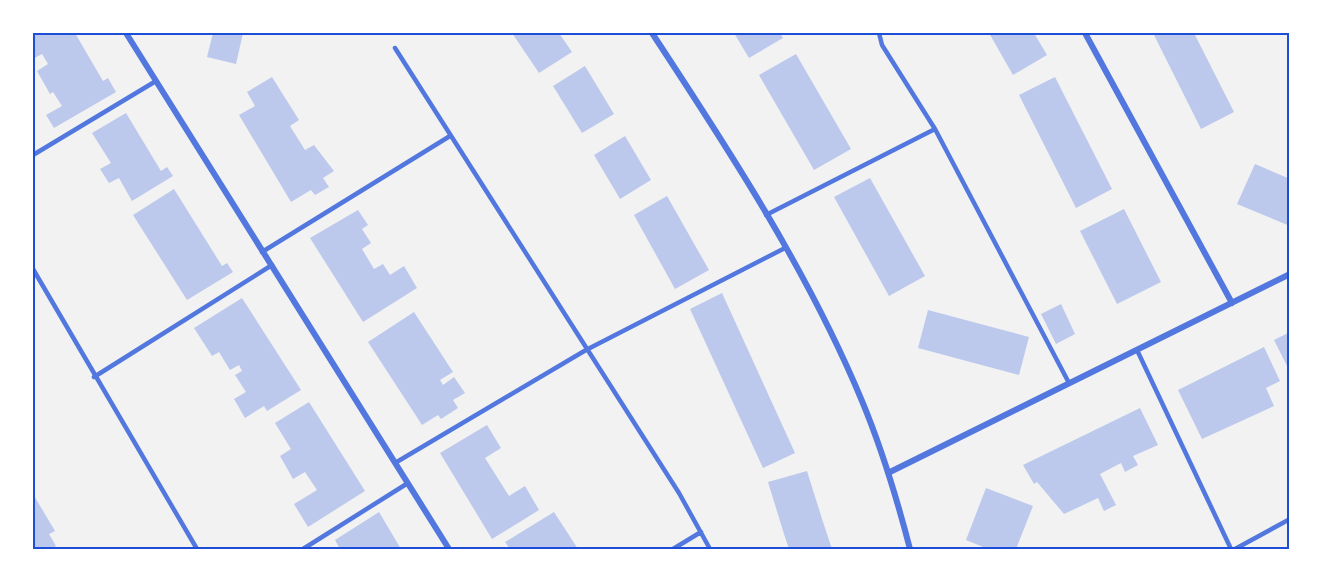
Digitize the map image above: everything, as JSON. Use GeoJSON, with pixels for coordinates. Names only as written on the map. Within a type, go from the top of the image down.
{"type":"FeatureCollection","features":[{"type":"Feature","properties":{"kind":"street"},"geometry":{"type":"LineString","coordinates":[[126,33],[449,549]]}},
{"type":"Feature","properties":{"kind":"street"},"geometry":{"type":"LineString","coordinates":[[652,33],[766,215],[812,296],[863,402],[888,473],[910,549]]}},
{"type":"Feature","properties":{"kind":"street"},"geometry":{"type":"LineString","coordinates":[[1085,33],[1232,303]]}},
{"type":"Feature","properties":{"kind":"street"},"geometry":{"type":"LineString","coordinates":[[888,473],[1290,274]]}},
{"type":"Feature","properties":{"kind":"lane"},"geometry":{"type":"LineString","coordinates":[[879,33],[882,45],[935,129],[1069,383]]}},
{"type":"Feature","properties":{"kind":"lane"},"geometry":{"type":"LineString","coordinates":[[395,48],[679,493],[710,549]]}},
{"type":"Feature","properties":{"kind":"lane"},"geometry":{"type":"LineString","coordinates":[[33,155],[156,81]]}},
{"type":"Feature","properties":{"kind":"lane"},"geometry":{"type":"LineString","coordinates":[[766,215],[935,129]]}},
{"type":"Feature","properties":{"kind":"lane"},"geometry":{"type":"LineString","coordinates":[[262,252],[450,136]]}},
{"type":"Feature","properties":{"kind":"lane"},"geometry":{"type":"LineString","coordinates":[[395,463],[586,350],[785,248]]}},
{"type":"Feature","properties":{"kind":"lane"},"geometry":{"type":"LineString","coordinates":[[94,377],[272,265]]}},
{"type":"Feature","properties":{"kind":"lane"},"geometry":{"type":"LineString","coordinates":[[33,269],[94,377],[197,549]]}},
{"type":"Feature","properties":{"kind":"lane"},"geometry":{"type":"LineString","coordinates":[[1137,350],[1233,549],[1290,519]]}},
{"type":"Feature","properties":{"kind":"lane"},"geometry":{"type":"LineString","coordinates":[[303,549],[408,483]]}},
{"type":"Feature","properties":{"kind":"lane"},"geometry":{"type":"LineString","coordinates":[[673,549],[701,532]]}},
{"type":"Feature","properties":{"kind":"building"},"geometry":{"type":"Polygon","coordinates":[[[33,33],[75,33],[103,81],[108,78],[116,92],[54,128],[46,115],[62,106],[53,92],[50,94],[37,71],[48,64],[42,54],[33,59],[33,33]]]}},
{"type":"Feature","properties":{"kind":"building"},"geometry":{"type":"Polygon","coordinates":[[[213,33],[243,33],[236,64],[207,57],[213,33]]]}},
{"type":"Feature","properties":{"kind":"building"},"geometry":{"type":"Polygon","coordinates":[[[512,33],[559,33],[572,52],[539,73],[512,33]]]}},
{"type":"Feature","properties":{"kind":"building"},"geometry":{"type":"Polygon","coordinates":[[[734,33],[780,33],[783,38],[749,58],[734,33]]]}},
{"type":"Feature","properties":{"kind":"building"},"geometry":{"type":"Polygon","coordinates":[[[989,33],[1034,33],[1047,55],[1013,75],[989,33]]]}},
{"type":"Feature","properties":{"kind":"building"},"geometry":{"type":"Polygon","coordinates":[[[1153,33],[1194,33],[1234,112],[1201,129],[1153,33]]]}},
{"type":"Feature","properties":{"kind":"building"},"geometry":{"type":"Polygon","coordinates":[[[796,54],[851,149],[814,170],[759,75],[796,54]]]}},
{"type":"Feature","properties":{"kind":"building"},"geometry":{"type":"Polygon","coordinates":[[[585,66],[614,114],[582,133],[553,86],[585,66]]]}},
{"type":"Feature","properties":{"kind":"building"},"geometry":{"type":"Polygon","coordinates":[[[272,77],[299,120],[290,126],[305,150],[314,145],[334,171],[323,178],[329,187],[315,195],[311,190],[291,202],[239,115],[255,106],[247,92],[272,77]]]}},
{"type":"Feature","properties":{"kind":"building"},"geometry":{"type":"Polygon","coordinates":[[[1055,77],[1112,189],[1076,208],[1019,95],[1055,77]]]}},
{"type":"Feature","properties":{"kind":"building"},"geometry":{"type":"Polygon","coordinates":[[[126,113],[161,171],[167,167],[173,176],[132,201],[119,178],[109,183],[100,169],[111,163],[92,133],[126,113]]]}},
{"type":"Feature","properties":{"kind":"building"},"geometry":{"type":"Polygon","coordinates":[[[625,136],[651,180],[620,199],[594,155],[625,136]]]}},
{"type":"Feature","properties":{"kind":"building"},"geometry":{"type":"Polygon","coordinates":[[[1255,164],[1290,179],[1290,226],[1237,204],[1255,164]]]}},
{"type":"Feature","properties":{"kind":"building"},"geometry":{"type":"Polygon","coordinates":[[[870,178],[925,276],[889,296],[834,197],[870,178]]]}},
{"type":"Feature","properties":{"kind":"building"},"geometry":{"type":"Polygon","coordinates":[[[174,189],[222,266],[227,263],[233,272],[187,300],[133,215],[174,189]]]}},
{"type":"Feature","properties":{"kind":"building"},"geometry":{"type":"Polygon","coordinates":[[[667,196],[709,270],[675,289],[634,215],[667,196]]]}},
{"type":"Feature","properties":{"kind":"building"},"geometry":{"type":"Polygon","coordinates":[[[1124,209],[1161,282],[1117,304],[1080,231],[1124,209]]]}},
{"type":"Feature","properties":{"kind":"building"},"geometry":{"type":"Polygon","coordinates":[[[358,210],[368,225],[362,229],[371,243],[362,249],[374,269],[383,264],[390,275],[404,266],[417,288],[363,322],[310,238],[358,210]]]}},
{"type":"Feature","properties":{"kind":"building"},"geometry":{"type":"Polygon","coordinates":[[[722,293],[795,453],[763,468],[690,309],[722,293]]]}},
{"type":"Feature","properties":{"kind":"building"},"geometry":{"type":"Polygon","coordinates":[[[242,298],[301,390],[267,411],[264,406],[245,418],[234,399],[246,392],[235,375],[242,371],[239,365],[230,370],[219,352],[212,356],[194,328],[242,298]]]}},
{"type":"Feature","properties":{"kind":"building"},"geometry":{"type":"Polygon","coordinates":[[[1061,304],[1075,334],[1056,344],[1041,314],[1061,304]]]}},
{"type":"Feature","properties":{"kind":"building"},"geometry":{"type":"Polygon","coordinates":[[[928,310],[1029,337],[1019,375],[918,348],[928,310]]]}},
{"type":"Feature","properties":{"kind":"building"},"geometry":{"type":"Polygon","coordinates":[[[414,312],[453,372],[440,380],[443,385],[454,377],[465,393],[453,400],[458,408],[441,419],[438,415],[422,425],[368,342],[414,312]]]}},
{"type":"Feature","properties":{"kind":"building"},"geometry":{"type":"Polygon","coordinates":[[[1290,332],[1290,372],[1274,340],[1290,332]]]}},
{"type":"Feature","properties":{"kind":"building"},"geometry":{"type":"Polygon","coordinates":[[[1264,347],[1280,381],[1266,388],[1274,406],[1202,439],[1178,390],[1264,347]]]}},
{"type":"Feature","properties":{"kind":"building"},"geometry":{"type":"Polygon","coordinates":[[[309,402],[365,491],[308,527],[294,504],[317,490],[305,472],[293,479],[280,456],[291,449],[275,423],[309,402]]]}},
{"type":"Feature","properties":{"kind":"building"},"geometry":{"type":"Polygon","coordinates":[[[1140,408],[1158,445],[1133,456],[1138,465],[1125,472],[1121,463],[1100,474],[1116,505],[1104,511],[1098,498],[1064,514],[1037,482],[1034,484],[1023,465],[1140,408]]]}},
{"type":"Feature","properties":{"kind":"building"},"geometry":{"type":"Polygon","coordinates":[[[487,425],[501,448],[485,458],[509,496],[525,486],[539,510],[492,539],[440,453],[487,425]]]}},
{"type":"Feature","properties":{"kind":"building"},"geometry":{"type":"Polygon","coordinates":[[[807,471],[832,549],[789,549],[784,534],[768,482],[807,471]]]}},
{"type":"Feature","properties":{"kind":"building"},"geometry":{"type":"Polygon","coordinates":[[[986,488],[1033,506],[1016,549],[988,549],[966,540],[986,488]]]}},
{"type":"Feature","properties":{"kind":"building"},"geometry":{"type":"Polygon","coordinates":[[[33,494],[55,531],[49,534],[56,546],[50,549],[33,549],[33,494]]]}},
{"type":"Feature","properties":{"kind":"building"},"geometry":{"type":"Polygon","coordinates":[[[379,512],[401,549],[340,549],[335,540],[379,512]]]}},
{"type":"Feature","properties":{"kind":"building"},"geometry":{"type":"Polygon","coordinates":[[[554,512],[578,549],[510,549],[505,542],[554,512]]]}}]}
